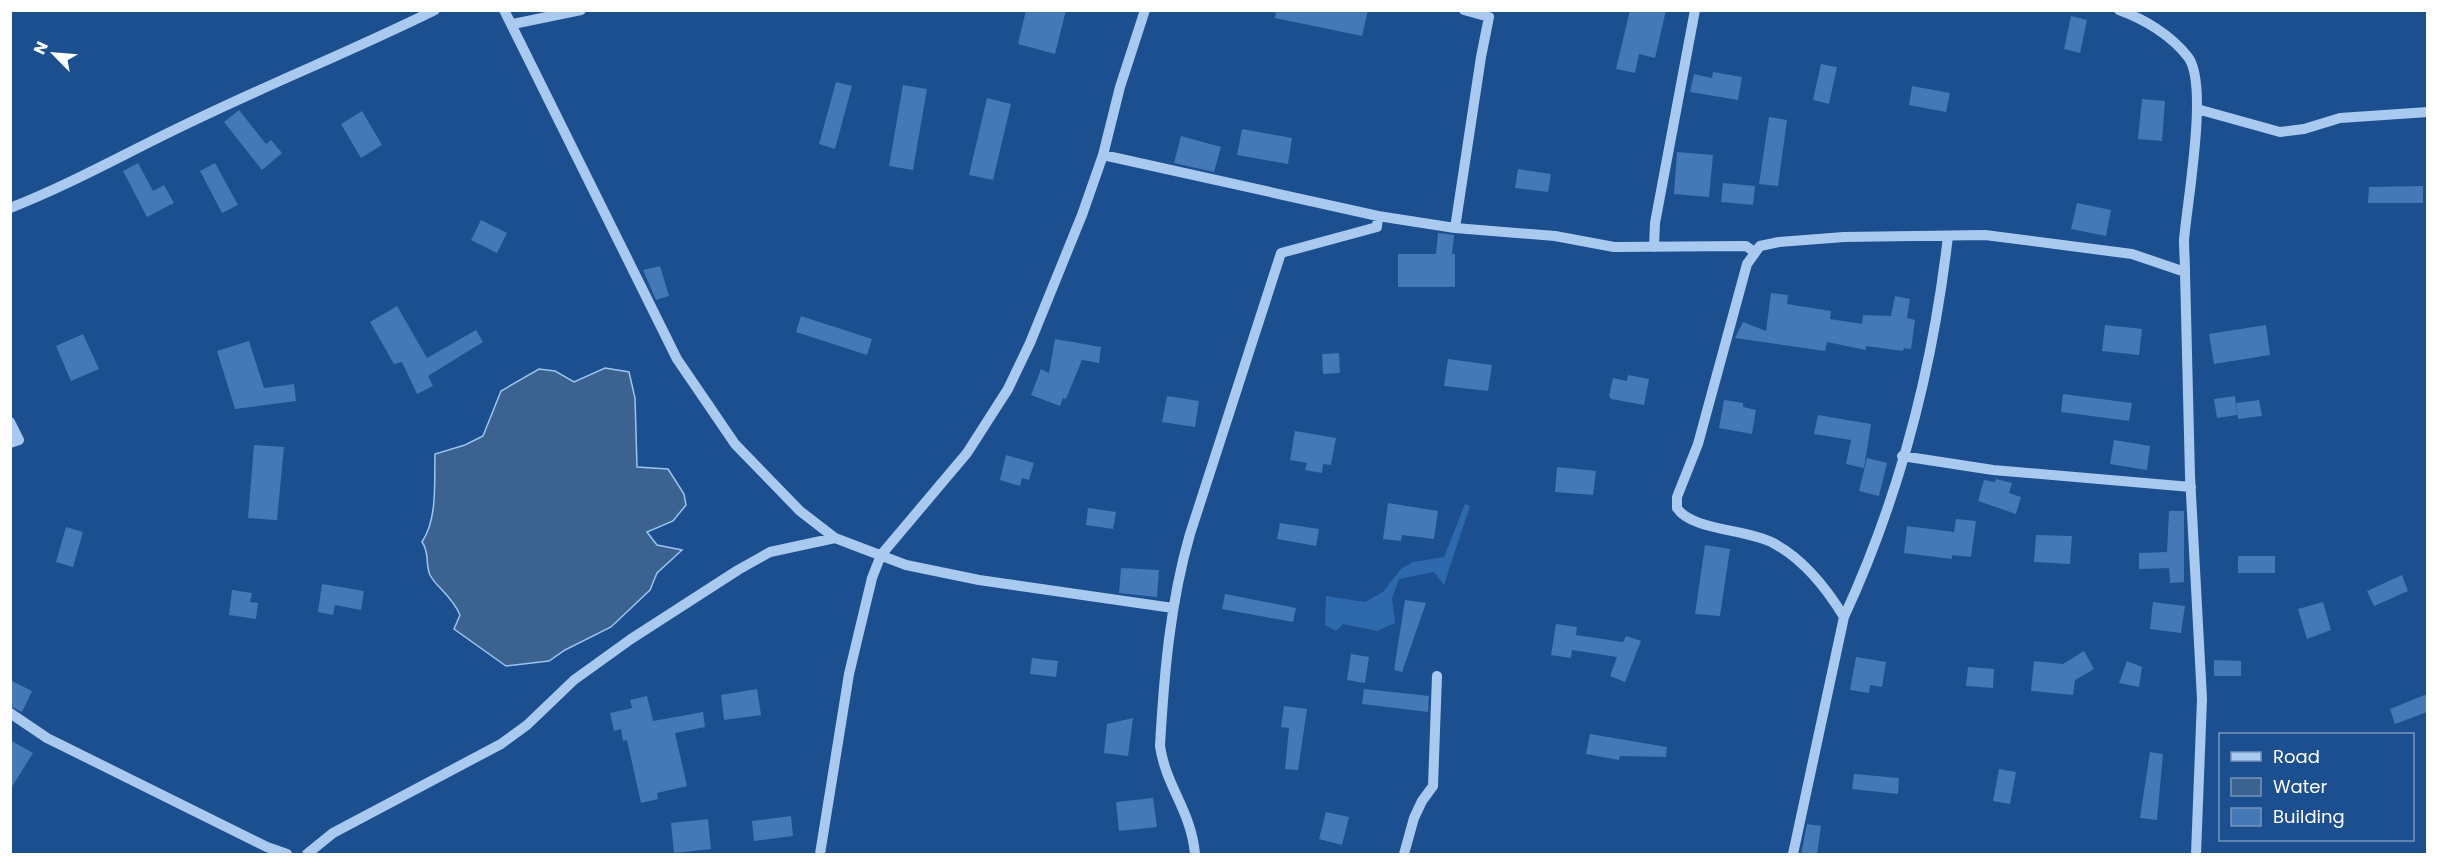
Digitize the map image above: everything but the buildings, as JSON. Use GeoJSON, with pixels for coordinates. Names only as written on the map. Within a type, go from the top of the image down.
{"type":"FeatureCollection","features":[{"type":"Feature","properties":{"kind":"street"},"geometry":{"type":"LineString","coordinates":[[10,208],[51,192],[266,86],[357,48],[435,10]]}},
{"type":"Feature","properties":{"kind":"street"},"geometry":{"type":"LineString","coordinates":[[504,10],[513,24],[677,359],[735,444],[800,511],[835,537],[906,565],[979,580],[1173,608]]}},
{"type":"Feature","properties":{"kind":"street"},"geometry":{"type":"LineString","coordinates":[[513,24],[581,10]]}},
{"type":"Feature","properties":{"kind":"street"},"geometry":{"type":"LineString","coordinates":[[820,855],[849,674],[872,578],[881,555],[967,453],[1008,389],[1044,309],[1103,155],[1120,87],[1145,10]]}},
{"type":"Feature","properties":{"kind":"street"},"geometry":{"type":"LineString","coordinates":[[1455,228],[1480,57],[1490,14],[1464,10]]}},
{"type":"Feature","properties":{"kind":"street"},"geometry":{"type":"LineString","coordinates":[[1654,247],[1655,223],[1672,121],[1695,10]]}},
{"type":"Feature","properties":{"kind":"street"},"geometry":{"type":"LineString","coordinates":[[2120,10],[2159,30],[2188,57],[2193,69],[2197,109],[2184,242],[2191,487],[2202,699],[2196,855]]}},
{"type":"Feature","properties":{"kind":"street"},"geometry":{"type":"LineString","coordinates":[[2197,109],[2280,132],[2304,129],[2340,118],[2427,112]]}},
{"type":"Feature","properties":{"kind":"street"},"geometry":{"type":"LineString","coordinates":[[1103,155],[1378,216],[1455,228],[1555,236],[1614,247],[1746,246],[1753,251]]}},
{"type":"Feature","properties":{"kind":"street"},"geometry":{"type":"LineString","coordinates":[[1195,855],[1193,833],[1186,811],[1163,766],[1160,746],[1173,608],[1178,577],[1190,534],[1281,253],[1377,227],[1378,216]]}},
{"type":"Feature","properties":{"kind":"street"},"geometry":{"type":"LineString","coordinates":[[1844,617],[1819,581],[1775,544],[1733,529],[1707,526],[1688,518],[1677,508],[1677,497],[1698,444],[1740,284],[1753,251],[1760,246],[1779,242],[1845,237],[1985,235],[2132,254],[2186,272]]}},
{"type":"Feature","properties":{"kind":"street"},"geometry":{"type":"LineString","coordinates":[[1793,855],[1844,617],[1886,519],[1929,362],[1948,236]]}},
{"type":"Feature","properties":{"kind":"street"},"geometry":{"type":"LineString","coordinates":[[10,422],[19,440],[10,443]]}},
{"type":"Feature","properties":{"kind":"street"},"geometry":{"type":"LineString","coordinates":[[1902,456],[1993,470],[2191,487]]}},
{"type":"Feature","properties":{"kind":"street"},"geometry":{"type":"LineString","coordinates":[[307,855],[333,833],[501,744],[527,725],[573,680],[631,639],[738,570],[770,552],[835,537]]}},
{"type":"Feature","properties":{"kind":"street"},"geometry":{"type":"LineString","coordinates":[[1404,855],[1414,818],[1422,801],[1433,786],[1437,676]]}},
{"type":"Feature","properties":{"kind":"street"},"geometry":{"type":"LineString","coordinates":[[10,713],[47,738],[287,855]]}},
{"type":"Feature","properties":{"kind":"shaded area"},"geometry":{"type":"Polygon","coordinates":[[[1465,504],[1470,506],[1444,585],[1434,572],[1399,579],[1392,598],[1395,623],[1377,631],[1343,624],[1336,631],[1325,625],[1326,596],[1365,602],[1383,592],[1401,569],[1413,562],[1444,557],[1465,504]]]}},
{"type":"Feature","properties":{"kind":"water"},"geometry":{"type":"Polygon","coordinates":[[[605,368],[629,372],[635,398],[637,467],[668,469],[684,494],[686,505],[673,521],[647,532],[657,545],[682,550],[657,573],[650,590],[611,627],[565,650],[549,661],[506,666],[454,629],[460,615],[453,602],[430,575],[426,550],[422,542],[433,511],[435,454],[465,445],[483,436],[501,391],[539,369],[555,371],[574,382],[605,368]]]}}]}
